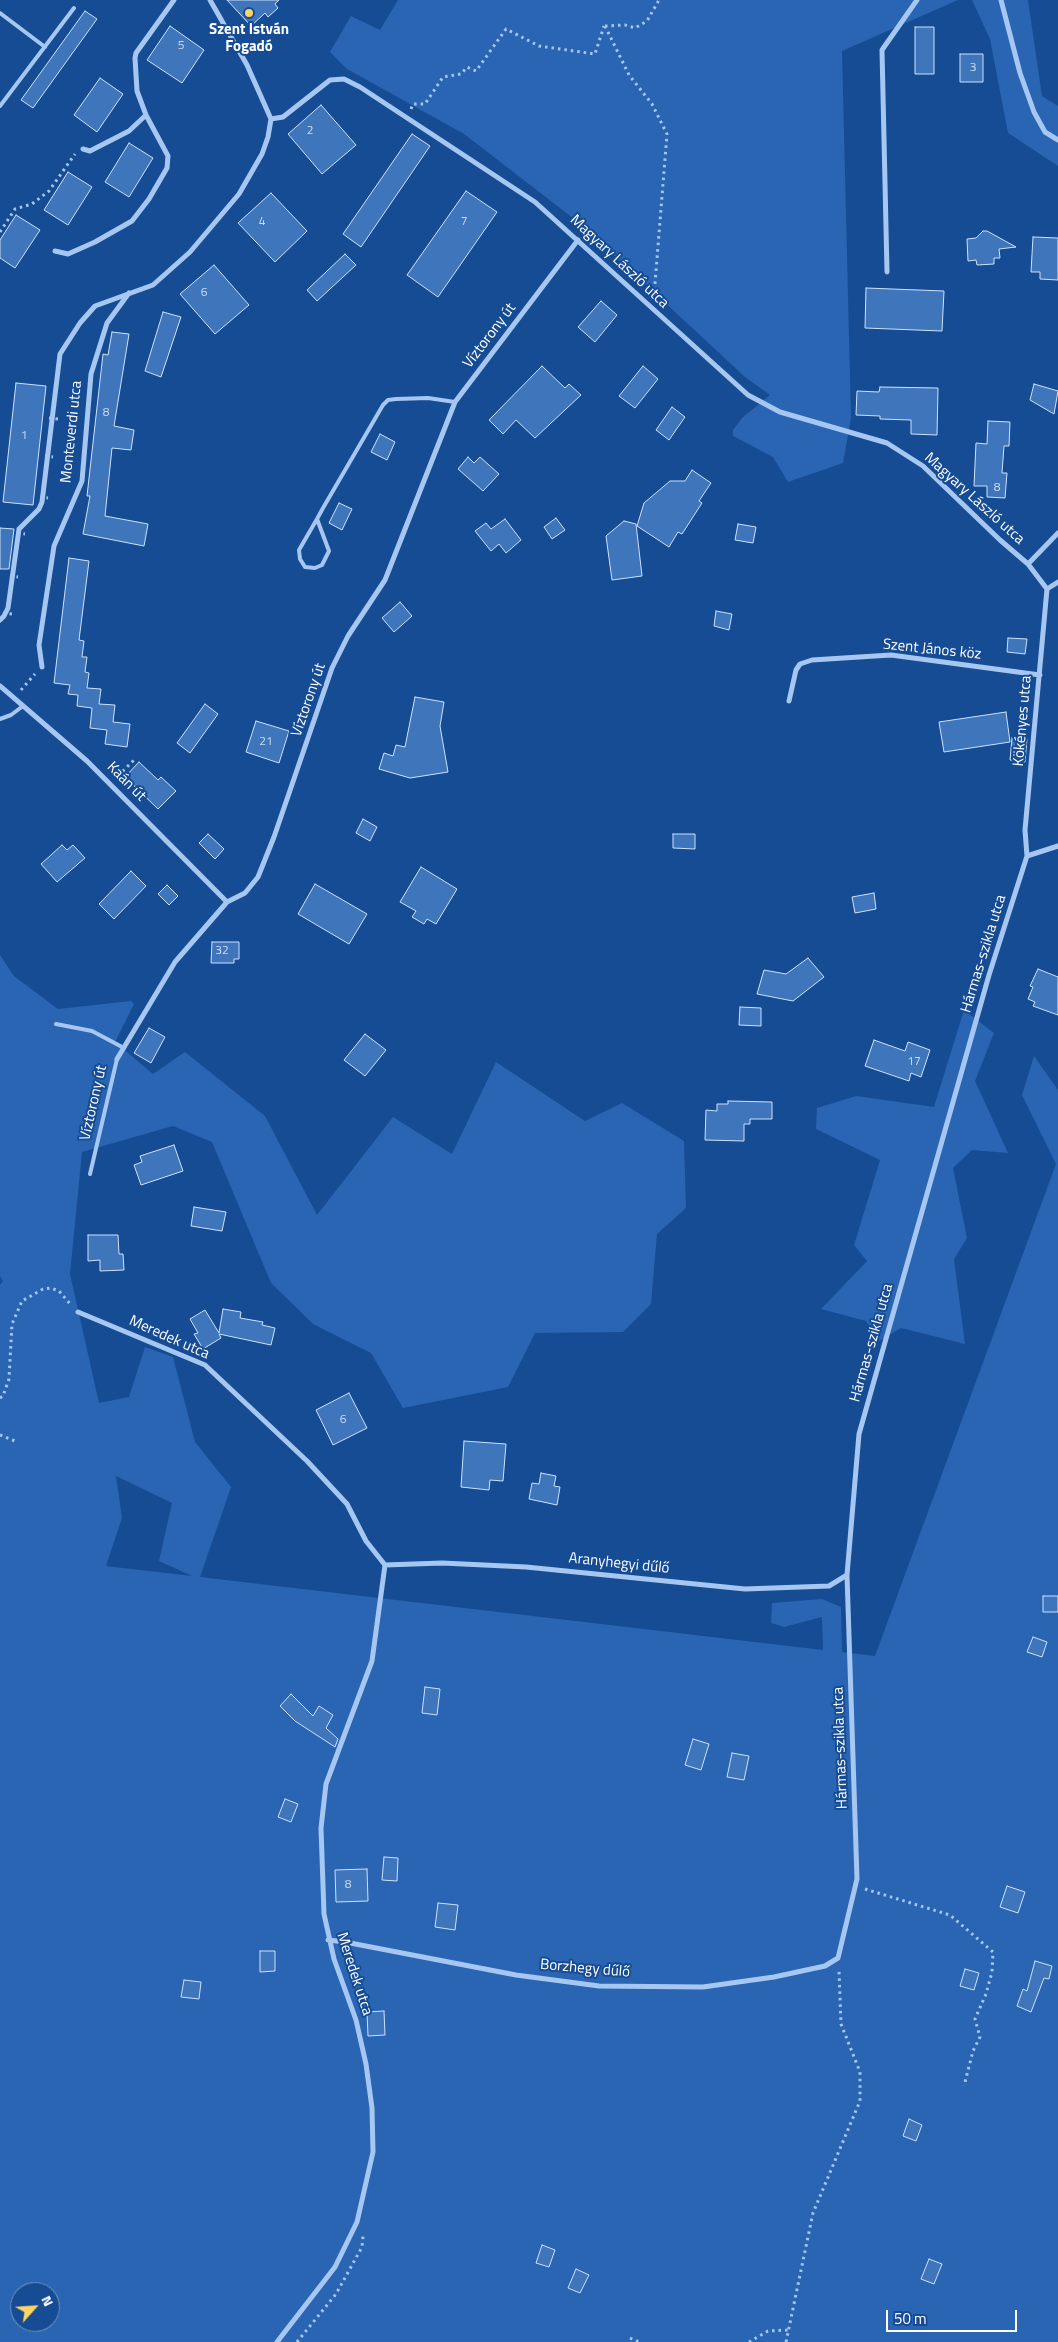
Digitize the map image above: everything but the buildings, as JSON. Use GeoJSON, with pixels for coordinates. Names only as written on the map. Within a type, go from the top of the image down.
{"type":"FeatureCollection","features":[{"type":"Feature","properties":{"kind":"street"},"geometry":{"type":"LineString","coordinates":[[55,252],[68,254],[95,242],[132,221],[149,199],[167,168],[168,156],[146,115],[136,91],[134,58],[174,0]]}},
{"type":"Feature","properties":{"kind":"street"},"geometry":{"type":"LineString","coordinates":[[210,0],[247,65],[271,119]]}},
{"type":"Feature","properties":{"kind":"street"},"geometry":{"type":"LineString","coordinates":[[887,272],[882,50],[917,0]]}},
{"type":"Feature","properties":{"kind":"street"},"geometry":{"type":"LineString","coordinates":[[1001,0],[1020,73],[1034,112],[1045,132],[1058,140]]}},
{"type":"Feature","properties":{"kind":"street","name":"Magyary László utca"},"geometry":{"type":"LineString","coordinates":[[271,119],[282,117],[330,80],[337,78],[360,87],[535,202],[748,395],[780,412],[887,443],[922,466],[1028,564],[1046,589]]}},
{"type":"Feature","properties":{"kind":"street"},"geometry":{"type":"LineString","coordinates":[[81,148],[90,151],[129,131],[146,115]]}},
{"type":"Feature","properties":{"kind":"street","name":"Monteverdi utca"},"geometry":{"type":"LineString","coordinates":[[0,620],[8,608],[20,530],[39,509],[42,502],[60,354],[80,323],[96,306],[153,285],[190,252],[239,194],[262,154],[268,137],[271,119]]}},
{"type":"Feature","properties":{"kind":"street","name":"Víztorony út"},"geometry":{"type":"LineString","coordinates":[[117,1059],[176,962],[227,902],[245,893],[258,877],[274,837],[332,668],[348,636],[385,580],[455,402],[578,240]]}},
{"type":"Feature","properties":{"kind":"street","name":"Monteverdi utca"},"geometry":{"type":"LineString","coordinates":[[42,667],[39,645],[54,546],[82,481],[91,374],[107,323],[130,292]]}},
{"type":"Feature","properties":{"kind":"street"},"geometry":{"type":"LineString","coordinates":[[1028,564],[1058,533]]}},
{"type":"Feature","properties":{"kind":"street"},"geometry":{"type":"LineString","coordinates":[[1046,589],[1058,582]]}},
{"type":"Feature","properties":{"kind":"street","name":"Kökényes utca"},"geometry":{"type":"LineString","coordinates":[[1027,856],[1025,830],[1046,589]]}},
{"type":"Feature","properties":{"kind":"street","name":"Szent János köz"},"geometry":{"type":"LineString","coordinates":[[789,701],[796,670],[800,664],[812,660],[891,656],[1040,675]]}},
{"type":"Feature","properties":{"kind":"street","name":"Kaán út"},"geometry":{"type":"LineString","coordinates":[[0,686],[87,760],[227,902]]}},
{"type":"Feature","properties":{"kind":"street"},"geometry":{"type":"LineString","coordinates":[[1027,856],[1058,846]]}},
{"type":"Feature","properties":{"kind":"street","name":"Hármas-szikla utca"},"geometry":{"type":"LineString","coordinates":[[838,1958],[857,1880],[847,1575],[859,1434],[990,975],[1027,856]]}},
{"type":"Feature","properties":{"kind":"street","name":"Meredek utca"},"geometry":{"type":"LineString","coordinates":[[78,1312],[205,1365],[307,1461],[347,1504],[366,1541],[385,1566],[372,1661],[326,1784],[321,1828],[324,1914],[328,1940],[356,2020],[372,2108],[373,2152],[357,2222],[335,2267],[278,2342]]}},
{"type":"Feature","properties":{"kind":"street","name":"Aranyhegyi dűlő"},"geometry":{"type":"LineString","coordinates":[[385,1566],[442,1563],[526,1567],[745,1589],[829,1586],[847,1575]]}},
{"type":"Feature","properties":{"kind":"street","name":"Borzhegy dűlő"},"geometry":{"type":"LineString","coordinates":[[328,1940],[516,1975],[599,1986],[704,1987],[774,1977],[825,1966],[838,1958]]}},
{"type":"Feature","properties":{"kind":"lane"},"geometry":{"type":"LineString","coordinates":[[0,106],[74,8]]}},
{"type":"Feature","properties":{"kind":"lane"},"geometry":{"type":"LineString","coordinates":[[0,13],[45,46]]}},
{"type":"Feature","properties":{"kind":"lane"},"geometry":{"type":"LineString","coordinates":[[316,519],[329,551],[322,565],[315,568],[305,566],[300,559],[299,550],[316,519],[382,405],[388,400],[428,398],[455,402]]}},
{"type":"Feature","properties":{"kind":"lane"},"geometry":{"type":"LineString","coordinates":[[0,719],[23,706]]}},
{"type":"Feature","properties":{"kind":"lane"},"geometry":{"type":"LineString","coordinates":[[56,1024],[92,1031],[124,1048]]}},
{"type":"Feature","properties":{"kind":"lane","name":"Víztorony út"},"geometry":{"type":"LineString","coordinates":[[90,1174],[117,1059]]}},
{"type":"Feature","properties":{"kind":"path"},"geometry":{"type":"LineString","coordinates":[[605,26],[625,25],[635,28],[647,22],[659,0]]}},
{"type":"Feature","properties":{"kind":"path"},"geometry":{"type":"LineString","coordinates":[[408,118],[413,104],[425,104],[443,77],[461,74],[467,67],[476,71],[506,29],[539,46],[594,54],[605,26]]}},
{"type":"Feature","properties":{"kind":"path"},"geometry":{"type":"LineString","coordinates":[[605,26],[629,75],[652,104],[667,134],[653,310]]}},
{"type":"Feature","properties":{"kind":"path"},"geometry":{"type":"LineString","coordinates":[[0,232],[15,209],[32,204],[49,191],[81,148]]}},
{"type":"Feature","properties":{"kind":"path"},"geometry":{"type":"LineString","coordinates":[[49,418],[58,419]]}},
{"type":"Feature","properties":{"kind":"path"},"geometry":{"type":"LineString","coordinates":[[45,456],[53,457]]}},
{"type":"Feature","properties":{"kind":"path"},"geometry":{"type":"LineString","coordinates":[[40,497],[48,498]]}},
{"type":"Feature","properties":{"kind":"path"},"geometry":{"type":"LineString","coordinates":[[17,532],[25,534]]}},
{"type":"Feature","properties":{"kind":"path"},"geometry":{"type":"LineString","coordinates":[[10,576],[18,577]]}},
{"type":"Feature","properties":{"kind":"path"},"geometry":{"type":"LineString","coordinates":[[3,613],[12,614]]}},
{"type":"Feature","properties":{"kind":"path"},"geometry":{"type":"LineString","coordinates":[[14,698],[42,667]]}},
{"type":"Feature","properties":{"kind":"path"},"geometry":{"type":"LineString","coordinates":[[121,773],[134,759]]}},
{"type":"Feature","properties":{"kind":"path"},"geometry":{"type":"LineString","coordinates":[[0,1398],[3,1396],[9,1379],[12,1324],[22,1301],[43,1289],[51,1288],[59,1292],[78,1312]]}},
{"type":"Feature","properties":{"kind":"path"},"geometry":{"type":"LineString","coordinates":[[0,1435],[15,1441]]}},
{"type":"Feature","properties":{"kind":"path"},"geometry":{"type":"LineString","coordinates":[[855,1886],[950,1915],[993,1952],[992,1972],[986,1994],[975,2019],[980,2037],[973,2052],[964,2086]]}},
{"type":"Feature","properties":{"kind":"path"},"geometry":{"type":"LineString","coordinates":[[786,2342],[814,2212],[860,2101],[860,2072],[841,2024],[838,1958]]}},
{"type":"Feature","properties":{"kind":"path"},"geometry":{"type":"LineString","coordinates":[[749,2342],[768,2331],[788,2330]]}},
{"type":"Feature","properties":{"kind":"path"},"geometry":{"type":"LineString","coordinates":[[630,2338],[639,2342]]}},
{"type":"Feature","properties":{"kind":"shaded area"},"geometry":{"type":"Polygon","coordinates":[[[398,0],[958,0],[842,51],[851,418],[843,463],[788,482],[773,457],[733,436],[733,430],[742,418],[770,395],[745,377],[578,222],[464,134],[347,69],[330,52],[351,16],[380,30],[398,0]]]}},
{"type":"Feature","properties":{"kind":"shaded area"},"geometry":{"type":"Polygon","coordinates":[[[972,0],[1028,0],[1042,96],[1058,106],[1058,166],[1008,133],[990,39],[972,0]]]}},
{"type":"Feature","properties":{"kind":"shaded area"},"geometry":{"type":"Polygon","coordinates":[[[0,955],[14,976],[58,1009],[131,1001],[134,1004],[115,1042],[153,1074],[185,1052],[265,1116],[317,1215],[393,1117],[452,1154],[496,1062],[585,1121],[622,1103],[684,1141],[686,1208],[657,1234],[651,1304],[623,1332],[535,1333],[508,1387],[403,1408],[371,1353],[313,1324],[271,1283],[212,1142],[173,1126],[82,1152],[70,1274],[99,1403],[129,1397],[145,1347],[173,1357],[195,1442],[231,1487],[200,1577],[823,1650],[822,1617],[784,1627],[771,1623],[772,1603],[822,1599],[841,1607],[842,1652],[875,1656],[1056,1164],[1022,1095],[1034,1056],[1058,1090],[1058,2342],[0,2342],[0,1285],[3,1281],[0,1276],[0,955]],[[116,1476],[122,1518],[106,1566],[192,1576],[159,1561],[172,1503],[116,1476]]]}},
{"type":"Feature","properties":{"kind":"shaded area"},"geometry":{"type":"Polygon","coordinates":[[[964,1010],[994,1033],[975,1081],[1008,1153],[972,1150],[953,1168],[967,1238],[954,1259],[965,1344],[901,1328],[879,1341],[866,1321],[821,1309],[867,1261],[854,1245],[880,1160],[816,1129],[817,1108],[856,1096],[934,1107],[964,1010]]]}},
{"type":"Feature","properties":{"kind":"place","name":"Szent István Fogadó"},"geometry":{"type":"Point","coordinates":[249,13]}}]}
